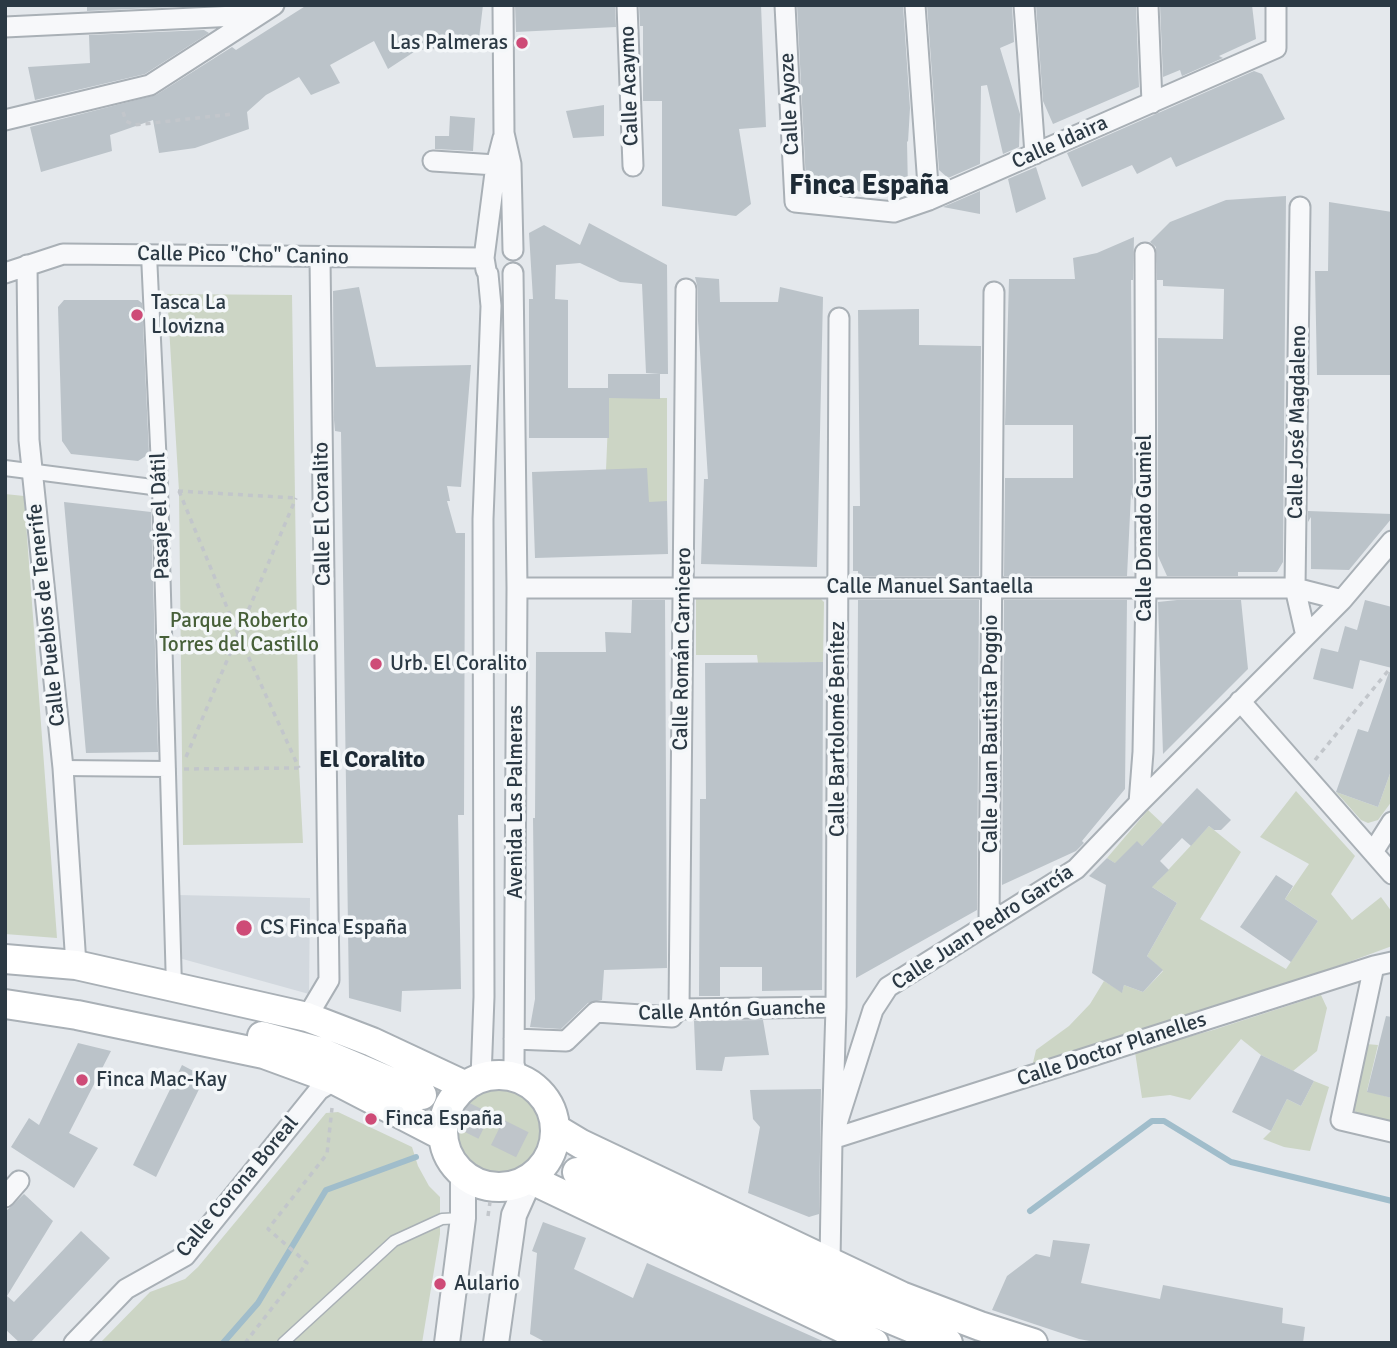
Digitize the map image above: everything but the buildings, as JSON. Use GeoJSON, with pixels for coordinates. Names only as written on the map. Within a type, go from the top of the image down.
{"type":"FeatureCollection","features":[{"type":"Feature","properties":{"kind":"main road"},"geometry":{"type":"LineString","coordinates":[[5,959],[76,965],[307,1017],[473,1082]]}},
{"type":"Feature","properties":{"kind":"main road"},"geometry":{"type":"LineString","coordinates":[[5,985],[256,1034],[318,1051],[422,1095]]}},
{"type":"Feature","properties":{"kind":"main road"},"geometry":{"type":"LineString","coordinates":[[5,1004],[76,1015],[264,1054],[335,1080],[443,1136]]}},
{"type":"Feature","properties":{"kind":"main road"},"geometry":{"type":"LineString","coordinates":[[500,1075],[518,1078],[530,1083],[549,1103],[556,1129],[554,1145],[543,1167],[530,1179],[513,1186],[491,1187],[463,1174],[449,1156],[443,1136],[444,1119],[453,1099],[473,1082],[500,1075]]}},
{"type":"Feature","properties":{"kind":"main road"},"geometry":{"type":"LineString","coordinates":[[556,1129],[581,1144],[901,1296],[1034,1343]]}},
{"type":"Feature","properties":{"kind":"main road"},"geometry":{"type":"LineString","coordinates":[[578,1172],[840,1298],[948,1343]]}},
{"type":"Feature","properties":{"kind":"main road"},"geometry":{"type":"LineString","coordinates":[[530,1179],[874,1343]]}},
{"type":"Feature","properties":{"kind":"street","name":"Avenida Las Palmeras"},"geometry":{"type":"LineString","coordinates":[[503,5],[503,112],[504,133],[511,164],[513,250]]}},
{"type":"Feature","properties":{"kind":"street","name":"Calle Acaymo"},"geometry":{"type":"LineString","coordinates":[[627,5],[633,166]]}},
{"type":"Feature","properties":{"kind":"street","name":"Calle Ayoze"},"geometry":{"type":"LineString","coordinates":[[785,5],[795,202]]}},
{"type":"Feature","properties":{"kind":"street"},"geometry":{"type":"LineString","coordinates":[[915,5],[929,200]]}},
{"type":"Feature","properties":{"kind":"street"},"geometry":{"type":"LineString","coordinates":[[1024,5],[1035,154]]}},
{"type":"Feature","properties":{"kind":"street"},"geometry":{"type":"LineString","coordinates":[[1148,5],[1152,103]]}},
{"type":"Feature","properties":{"kind":"street","name":"Calle Idaira"},"geometry":{"type":"LineString","coordinates":[[795,202],[894,212],[929,200],[1276,48],[1276,5]]}},
{"type":"Feature","properties":{"kind":"street"},"geometry":{"type":"LineString","coordinates":[[5,27],[266,10]]}},
{"type":"Feature","properties":{"kind":"street"},"geometry":{"type":"LineString","coordinates":[[5,120],[150,85],[266,10]]}},
{"type":"Feature","properties":{"kind":"street","name":"Avenida Las Palmeras"},"geometry":{"type":"LineString","coordinates":[[473,1082],[484,997],[482,519],[491,306],[486,261],[496,165],[504,133]]}},
{"type":"Feature","properties":{"kind":"street"},"geometry":{"type":"LineString","coordinates":[[433,161],[496,165]]}},
{"type":"Feature","properties":{"kind":"street","name":"Calle José Magdaleno"},"geometry":{"type":"LineString","coordinates":[[1300,207],[1296,588],[1306,636]]}},
{"type":"Feature","properties":{"kind":"street"},"geometry":{"type":"LineString","coordinates":[[502,245],[513,250],[517,266],[513,273],[505,278],[496,278],[486,261],[490,248],[502,245]]}},
{"type":"Feature","properties":{"kind":"street","name":"Calle Donado Gumiel"},"geometry":{"type":"LineString","coordinates":[[1139,803],[1143,752],[1146,588],[1145,253]]}},
{"type":"Feature","properties":{"kind":"street","name":"Calle Pico \"Cho\" Canino"},"geometry":{"type":"LineString","coordinates":[[5,272],[64,254],[486,261]]}},
{"type":"Feature","properties":{"kind":"street","name":"Pasaje el Dátil"},"geometry":{"type":"LineString","coordinates":[[149,256],[160,488],[174,987]]}},
{"type":"Feature","properties":{"kind":"street","name":"Calle El Coralito"},"geometry":{"type":"LineString","coordinates":[[307,1017],[329,980],[320,258]]}},
{"type":"Feature","properties":{"kind":"street","name":"Calle Pueblos de Tenerife"},"geometry":{"type":"LineString","coordinates":[[27,265],[29,440],[63,768],[76,965]]}},
{"type":"Feature","properties":{"kind":"street","name":"Avenida Las Palmeras"},"geometry":{"type":"LineString","coordinates":[[513,273],[517,588],[514,1064],[518,1078]]}},
{"type":"Feature","properties":{"kind":"street","name":"Calle Román Carnicero"},"geometry":{"type":"LineString","coordinates":[[680,1009],[686,289]]}},
{"type":"Feature","properties":{"kind":"street","name":"Calle Juan Bautista Poggio"},"geometry":{"type":"LineString","coordinates":[[989,923],[994,292]]}},
{"type":"Feature","properties":{"kind":"street","name":"Calle Bartolomé Benítez"},"geometry":{"type":"LineString","coordinates":[[832,1139],[836,1007],[839,318]]}},
{"type":"Feature","properties":{"kind":"street"},"geometry":{"type":"LineString","coordinates":[[5,468],[160,488]]}},
{"type":"Feature","properties":{"kind":"street","name":"Calle Juan Pedro García"},"geometry":{"type":"LineString","coordinates":[[830,1262],[832,1139],[873,1010],[888,987],[1076,869],[1342,600],[1392,541]]}},
{"type":"Feature","properties":{"kind":"street","name":"Calle Manuel Santaella"},"geometry":{"type":"LineString","coordinates":[[517,588],[1296,588],[1342,600]]}},
{"type":"Feature","properties":{"kind":"street"},"geometry":{"type":"LineString","coordinates":[[1240,701],[1392,874]]}},
{"type":"Feature","properties":{"kind":"street"},"geometry":{"type":"LineString","coordinates":[[63,768],[168,769]]}},
{"type":"Feature","properties":{"kind":"street"},"geometry":{"type":"LineString","coordinates":[[1373,852],[1392,822]]}},
{"type":"Feature","properties":{"kind":"street"},"geometry":{"type":"LineString","coordinates":[[1383,964],[1341,1120],[1392,1132]]}},
{"type":"Feature","properties":{"kind":"street","name":"Calle Doctor Planelles"},"geometry":{"type":"LineString","coordinates":[[832,1139],[1383,964]]}},
{"type":"Feature","properties":{"kind":"street","name":"Calle Antón Guanche"},"geometry":{"type":"LineString","coordinates":[[514,1039],[565,1041],[596,1012],[672,1017],[680,1009],[836,1007]]}},
{"type":"Feature","properties":{"kind":"street","name":"Calle Corona Boreal"},"geometry":{"type":"LineString","coordinates":[[74,1343],[126,1289],[185,1256],[319,1090],[335,1080]]}},
{"type":"Feature","properties":{"kind":"street"},"geometry":{"type":"LineString","coordinates":[[447,1343],[463,1219],[463,1174]]}},
{"type":"Feature","properties":{"kind":"street"},"geometry":{"type":"LineString","coordinates":[[496,1343],[514,1215],[530,1179]]}},
{"type":"Feature","properties":{"kind":"street"},"geometry":{"type":"LineString","coordinates":[[5,1197],[19,1181]]}},
{"type":"Feature","properties":{"kind":"lane"},"geometry":{"type":"LineString","coordinates":[[283,1343],[394,1241],[442,1219],[463,1219]]}},
{"type":"Feature","properties":{"kind":"path"},"geometry":{"type":"LineString","coordinates":[[119,93],[125,119],[134,125],[233,114]]}},
{"type":"Feature","properties":{"kind":"path"},"geometry":{"type":"LineString","coordinates":[[160,488],[296,498],[238,635],[181,769],[299,768],[238,635],[179,491]]}},
{"type":"Feature","properties":{"kind":"path"},"geometry":{"type":"LineString","coordinates":[[1304,773],[1392,666]]}},
{"type":"Feature","properties":{"kind":"path"},"geometry":{"type":"LineString","coordinates":[[245,1343],[307,1263],[268,1229],[327,1154],[332,1108]]}},
{"type":"Feature","properties":{"kind":"shaded area","name":"CS Finca España"},"geometry":{"type":"Polygon","coordinates":[[[178,895],[310,898],[309,994],[179,958],[178,895]]]}},
{"type":"Feature","properties":{"kind":"green space","name":"Parque Roberto Torres del Castillo"},"geometry":{"type":"Polygon","coordinates":[[[167,294],[292,295],[299,768],[303,843],[183,845],[179,491],[167,294]]]}},
{"type":"Feature","properties":{"kind":"green space"},"geometry":{"type":"Polygon","coordinates":[[[609,398],[667,398],[667,502],[607,503],[609,398]]]}},
{"type":"Feature","properties":{"kind":"green space"},"geometry":{"type":"Polygon","coordinates":[[[5,494],[24,496],[57,938],[5,934],[5,494]]]}},
{"type":"Feature","properties":{"kind":"green space"},"geometry":{"type":"Polygon","coordinates":[[[696,599],[821,599],[824,602],[823,662],[758,663],[757,655],[696,655],[696,599]]]}},
{"type":"Feature","properties":{"kind":"green space"},"geometry":{"type":"Polygon","coordinates":[[[1392,768],[1392,801],[1378,820],[1368,823],[1361,820],[1336,792],[1378,807],[1392,768]]]}},
{"type":"Feature","properties":{"kind":"green space"},"geometry":{"type":"Polygon","coordinates":[[[1296,791],[1355,856],[1331,894],[1352,920],[1381,897],[1392,912],[1392,946],[1032,1067],[1036,1050],[1069,1026],[1090,1004],[1104,981],[1122,992],[1124,985],[1143,992],[1163,971],[1147,956],[1177,903],[1107,858],[1148,810],[1163,824],[1142,846],[1157,882],[1209,826],[1241,852],[1200,919],[1286,969],[1318,921],[1285,899],[1309,864],[1260,837],[1296,791]]]}},
{"type":"Feature","properties":{"kind":"green space"},"geometry":{"type":"Polygon","coordinates":[[[1321,995],[1327,1008],[1317,1051],[1293,1071],[1261,1055],[1241,1039],[1190,1100],[1170,1095],[1142,1098],[1135,1052],[1321,995]]]}},
{"type":"Feature","properties":{"kind":"green space"},"geometry":{"type":"Polygon","coordinates":[[[1366,1044],[1378,1045],[1367,1091],[1392,1098],[1392,1122],[1356,1113],[1352,1104],[1366,1044]]]}},
{"type":"Feature","properties":{"kind":"green space"},"geometry":{"type":"Polygon","coordinates":[[[1314,1081],[1329,1087],[1310,1151],[1284,1147],[1263,1139],[1271,1131],[1287,1099],[1301,1106],[1314,1081]]]}},
{"type":"Feature","properties":{"kind":"green space"},"geometry":{"type":"Polygon","coordinates":[[[490,1087],[508,1087],[524,1094],[536,1106],[543,1122],[543,1140],[536,1156],[524,1168],[508,1175],[490,1175],[474,1168],[462,1156],[455,1140],[455,1122],[462,1106],[474,1094],[490,1087]]]}},
{"type":"Feature","properties":{"kind":"green space"},"geometry":{"type":"Polygon","coordinates":[[[338,1112],[412,1147],[429,1186],[440,1197],[440,1234],[422,1343],[100,1343],[150,1292],[185,1279],[198,1267],[326,1113],[338,1112]]]}},
{"type":"Feature","properties":{"kind":"waterway"},"geometry":{"type":"LineString","coordinates":[[1030,1211],[1152,1121],[1164,1121],[1231,1162],[1392,1201]]}},
{"type":"Feature","properties":{"kind":"waterway"},"geometry":{"type":"LineString","coordinates":[[223,1343],[258,1303],[326,1190],[416,1157]]}},
{"type":"Feature","properties":{"kind":"tunnel"},"geometry":{"type":"LineString","coordinates":[[422,1095],[577,1172]]}},
{"type":"Feature","properties":{"kind":"place","name":"Las Palmeras"},"geometry":{"type":"Point","coordinates":[522,43]}},
{"type":"Feature","properties":{"kind":"place","name":"Tasca La Llovizna"},"geometry":{"type":"Point","coordinates":[137,315]}},
{"type":"Feature","properties":{"kind":"place","name":"Urb. El Coralito"},"geometry":{"type":"Point","coordinates":[376,664]}},
{"type":"Feature","properties":{"kind":"place","name":"CS Finca España"},"geometry":{"type":"Point","coordinates":[244,928]}},
{"type":"Feature","properties":{"kind":"place","name":"Finca Mac-Kay"},"geometry":{"type":"Point","coordinates":[82,1080]}},
{"type":"Feature","properties":{"kind":"place","name":"Finca España"},"geometry":{"type":"Point","coordinates":[371,1119]}},
{"type":"Feature","properties":{"kind":"place","name":"Aulario"},"geometry":{"type":"Point","coordinates":[440,1284]}},
{"type":"Feature","properties":{"kind":"district","name":"Finca España"},"geometry":{"type":"Point","coordinates":[869,187]}},
{"type":"Feature","properties":{"kind":"district","name":"El Coralito"},"geometry":{"type":"Point","coordinates":[372,761]}}]}
